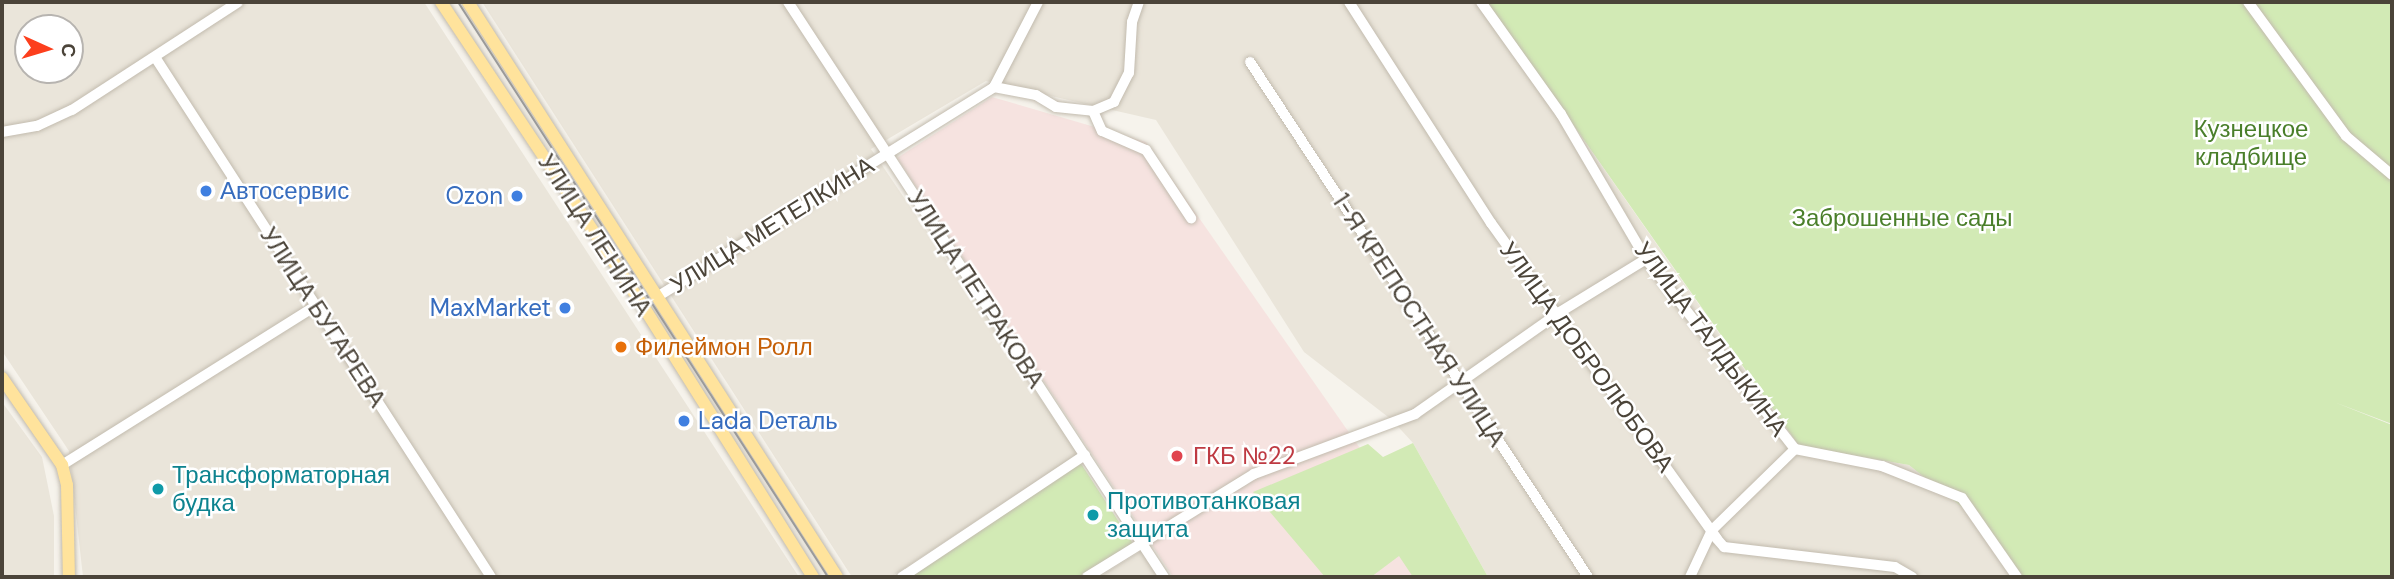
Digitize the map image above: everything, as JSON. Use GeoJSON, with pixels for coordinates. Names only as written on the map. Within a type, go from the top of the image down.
{"type":"FeatureCollection","features":[{"type":"Feature","properties":{"kind":"main road","name":"УЛИЦА ЛЕНИНА"},"geometry":{"type":"LineString","coordinates":[[441,2],[643,306],[813,577]]}},
{"type":"Feature","properties":{"kind":"main road","name":"УЛИЦА ЛЕНИНА"},"geometry":{"type":"LineString","coordinates":[[468,2],[837,577]]}},
{"type":"Feature","properties":{"kind":"main road"},"geometry":{"type":"LineString","coordinates":[[2,377],[62,465],[67,485],[69,577]]}},
{"type":"Feature","properties":{"kind":"street"},"geometry":{"type":"LineString","coordinates":[[2,132],[37,126],[72,110],[238,2]]}},
{"type":"Feature","properties":{"kind":"street","name":"УЛИЦА ПЕТРАКОВА"},"geometry":{"type":"LineString","coordinates":[[788,2],[1164,577]]}},
{"type":"Feature","properties":{"kind":"street"},"geometry":{"type":"LineString","coordinates":[[1038,2],[994,87],[1036,95],[1056,107],[1093,111],[1114,102],[1129,73],[1132,22],[1139,2]]}},
{"type":"Feature","properties":{"kind":"street","name":"УЛИЦА ДОБРОЛЮБОВА"},"geometry":{"type":"LineString","coordinates":[[1349,2],[1555,316],[1724,547],[1895,566],[1912,577]]}},
{"type":"Feature","properties":{"kind":"street","name":"УЛИЦА ТАЛДЫКИНА"},"geometry":{"type":"LineString","coordinates":[[1481,2],[1562,114],[1646,259],[1794,449],[1882,466],[1962,498],[2017,577]]}},
{"type":"Feature","properties":{"kind":"street"},"geometry":{"type":"LineString","coordinates":[[2248,2],[2346,136],[2392,175]]}},
{"type":"Feature","properties":{"kind":"street","name":"УЛИЦА БУГАРЕВА"},"geometry":{"type":"LineString","coordinates":[[155,57],[491,577]]}},
{"type":"Feature","properties":{"kind":"street","name":"1-Я КРЕПОСТНАЯ УЛИЦА"},"geometry":{"type":"LineString","coordinates":[[1250,62],[1588,577]]}},
{"type":"Feature","properties":{"kind":"street","name":"УЛИЦА МЕТЕЛКИНА"},"geometry":{"type":"LineString","coordinates":[[657,297],[994,87]]}},
{"type":"Feature","properties":{"kind":"street"},"geometry":{"type":"LineString","coordinates":[[1093,111],[1102,131],[1146,150],[1191,218]]}},
{"type":"Feature","properties":{"kind":"street"},"geometry":{"type":"LineString","coordinates":[[1087,577],[1254,474],[1415,414],[1555,316],[1646,259]]}},
{"type":"Feature","properties":{"kind":"street"},"geometry":{"type":"LineString","coordinates":[[62,465],[315,306]]}},
{"type":"Feature","properties":{"kind":"street"},"geometry":{"type":"LineString","coordinates":[[1690,577],[1712,530],[1794,449]]}},
{"type":"Feature","properties":{"kind":"street"},"geometry":{"type":"LineString","coordinates":[[902,577],[1084,455]]}},
{"type":"Feature","properties":{"kind":"shaded area"},"geometry":{"type":"Polygon","coordinates":[[[2,2],[424,2],[799,577],[83,577],[69,451],[2,351],[2,2]]]}},
{"type":"Feature","properties":{"kind":"shaded area"},"geometry":{"type":"Polygon","coordinates":[[[482,2],[1487,2],[1798,446],[1909,465],[1983,524],[2020,577],[1488,577],[1413,443],[1392,420],[1304,352],[1156,120],[986,81],[871,149],[1078,454],[891,577],[852,577],[482,2]]]}},
{"type":"Feature","properties":{"kind":"shaded area"},"geometry":{"type":"Polygon","coordinates":[[[992,97],[1146,142],[1450,577],[1173,577],[897,158],[992,97]]]}},
{"type":"Feature","properties":{"kind":"shaded area"},"geometry":{"type":"Polygon","coordinates":[[[2,402],[42,457],[54,516],[54,577],[2,577],[2,402]]]}},
{"type":"Feature","properties":{"kind":"shaded area"},"geometry":{"type":"Polygon","coordinates":[[[1141,551],[1158,577],[1099,577],[1141,551]]]}},
{"type":"Feature","properties":{"kind":"green space","name":"Заброшенные сады"},"geometry":{"type":"Polygon","coordinates":[[[1487,2],[2392,2],[2392,424],[2334,402],[2392,425],[2392,577],[2020,577],[1983,524],[1909,465],[1799,446],[1487,2]]]}},
{"type":"Feature","properties":{"kind":"green space"},"geometry":{"type":"Polygon","coordinates":[[[1413,443],[1488,577],[1413,577],[1399,556],[1371,577],[1325,577],[1253,492],[1368,444],[1383,457],[1413,443]]]}},
{"type":"Feature","properties":{"kind":"green space"},"geometry":{"type":"Polygon","coordinates":[[[1080,462],[1134,545],[1082,577],[902,577],[1080,462]]]}},
{"type":"Feature","properties":{"kind":"tram line"},"geometry":{"type":"LineString","coordinates":[[458,2],[828,577]]}},
{"type":"Feature","properties":{"kind":"place","name":"Автосервис"},"geometry":{"type":"Point","coordinates":[206,191]}},
{"type":"Feature","properties":{"kind":"place","name":"Ozon"},"geometry":{"type":"Point","coordinates":[517,196]}},
{"type":"Feature","properties":{"kind":"place","name":"MaxMarket"},"geometry":{"type":"Point","coordinates":[565,308]}},
{"type":"Feature","properties":{"kind":"place","name":"Филеймон Ролл"},"geometry":{"type":"Point","coordinates":[621,347]}},
{"type":"Feature","properties":{"kind":"place","name":"Lada Dеталь"},"geometry":{"type":"Point","coordinates":[684,421]}},
{"type":"Feature","properties":{"kind":"place","name":"ГКБ №22"},"geometry":{"type":"Point","coordinates":[1177,456]}},
{"type":"Feature","properties":{"kind":"place","name":"Трансформаторная будка"},"geometry":{"type":"Point","coordinates":[158,489]}},
{"type":"Feature","properties":{"kind":"place","name":"Противотанковая защита"},"geometry":{"type":"Point","coordinates":[1093,515]}},
{"type":"Feature","properties":{"kind":"park label","name":"Кузнецкое кладбище"},"geometry":{"type":"Point","coordinates":[2251,143]}}]}
